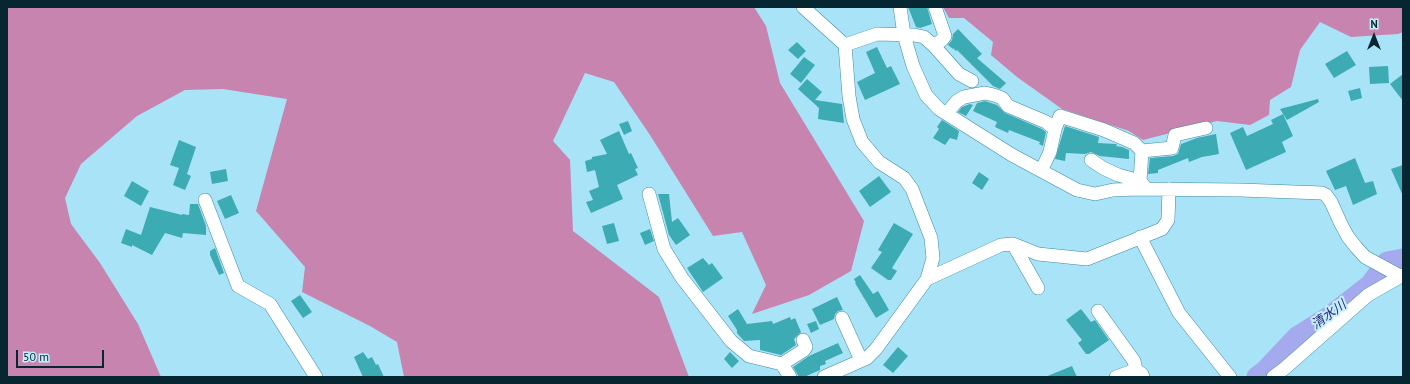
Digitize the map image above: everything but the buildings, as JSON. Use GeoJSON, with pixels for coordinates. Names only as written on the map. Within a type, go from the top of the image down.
{"type":"FeatureCollection","features":[{"type":"Feature","properties":{"kind":"street"},"geometry":{"type":"LineString","coordinates":[[804,7],[845,44],[849,96],[853,119],[862,142],[879,162],[904,178],[912,189],[931,238],[933,258],[927,279],[876,349],[867,358],[824,377]]}},
{"type":"Feature","properties":{"kind":"street"},"geometry":{"type":"LineString","coordinates":[[900,7],[904,35],[913,66],[926,95],[939,109],[1012,155],[1077,190],[1095,194],[1143,185]]}},
{"type":"Feature","properties":{"kind":"street"},"geometry":{"type":"LineString","coordinates":[[934,46],[945,36],[936,7]]}},
{"type":"Feature","properties":{"kind":"street"},"geometry":{"type":"LineString","coordinates":[[845,44],[877,34],[924,37],[959,74],[972,81]]}},
{"type":"Feature","properties":{"kind":"street"},"geometry":{"type":"LineString","coordinates":[[947,113],[957,101],[964,97],[985,94],[994,95],[1002,98],[1008,106],[1046,122],[1055,129]]}},
{"type":"Feature","properties":{"kind":"street"},"geometry":{"type":"LineString","coordinates":[[1041,171],[1050,152],[1055,129],[1060,116],[1104,130],[1134,143],[1142,151],[1143,185]]}},
{"type":"Feature","properties":{"kind":"street"},"geometry":{"type":"LineString","coordinates":[[1142,151],[1172,148],[1175,135],[1206,128]]}},
{"type":"Feature","properties":{"kind":"street"},"geometry":{"type":"LineString","coordinates":[[1090,160],[1103,168],[1143,185],[1170,189],[1322,193],[1326,195],[1331,202],[1341,224],[1356,247],[1365,257],[1392,272],[1368,295],[1273,377]]}},
{"type":"Feature","properties":{"kind":"street"},"geometry":{"type":"LineString","coordinates":[[927,279],[1001,245],[1013,244],[1038,254],[1087,259],[1162,229],[1168,220],[1170,189]]}},
{"type":"Feature","properties":{"kind":"street"},"geometry":{"type":"LineString","coordinates":[[649,194],[664,250],[686,284],[731,341],[749,356],[782,364],[790,377]]}},
{"type":"Feature","properties":{"kind":"street"},"geometry":{"type":"LineString","coordinates":[[205,200],[238,286],[270,304],[316,377]]}},
{"type":"Feature","properties":{"kind":"street"},"geometry":{"type":"LineString","coordinates":[[1140,237],[1179,313],[1230,377]]}},
{"type":"Feature","properties":{"kind":"street"},"geometry":{"type":"LineString","coordinates":[[1013,244],[1038,288]]}},
{"type":"Feature","properties":{"kind":"street"},"geometry":{"type":"LineString","coordinates":[[1098,312],[1134,361],[1139,373],[1116,377]]}},
{"type":"Feature","properties":{"kind":"street"},"geometry":{"type":"LineString","coordinates":[[842,318],[862,360]]}},
{"type":"Feature","properties":{"kind":"street"},"geometry":{"type":"LineString","coordinates":[[782,364],[804,350],[806,347],[803,340]]}},
{"type":"Feature","properties":{"kind":"shaded area"},"geometry":{"type":"Polygon","coordinates":[[[7,7],[754,7],[766,26],[780,83],[864,221],[851,271],[809,295],[752,314],[766,285],[742,232],[713,236],[650,135],[614,82],[585,73],[553,141],[570,160],[573,231],[659,297],[689,377],[404,377],[397,342],[370,326],[302,292],[305,267],[256,211],[287,99],[223,89],[185,90],[137,116],[81,164],[65,198],[71,224],[100,263],[138,324],[161,377],[7,377],[7,7]]]}},
{"type":"Feature","properties":{"kind":"shaded area"},"geometry":{"type":"Polygon","coordinates":[[[943,7],[1403,7],[1403,32],[1398,34],[1351,37],[1320,22],[1300,50],[1291,87],[1270,100],[1269,115],[1250,125],[1217,121],[1143,140],[1129,131],[1062,109],[1017,77],[991,55],[993,42],[964,18],[949,18],[943,7]]]}},
{"type":"Feature","properties":{"kind":"waterway","name":"清水川"},"geometry":{"type":"LineString","coordinates":[[1257,377],[1265,371],[1297,337],[1329,317],[1370,285],[1387,262],[1403,259]]}}]}
